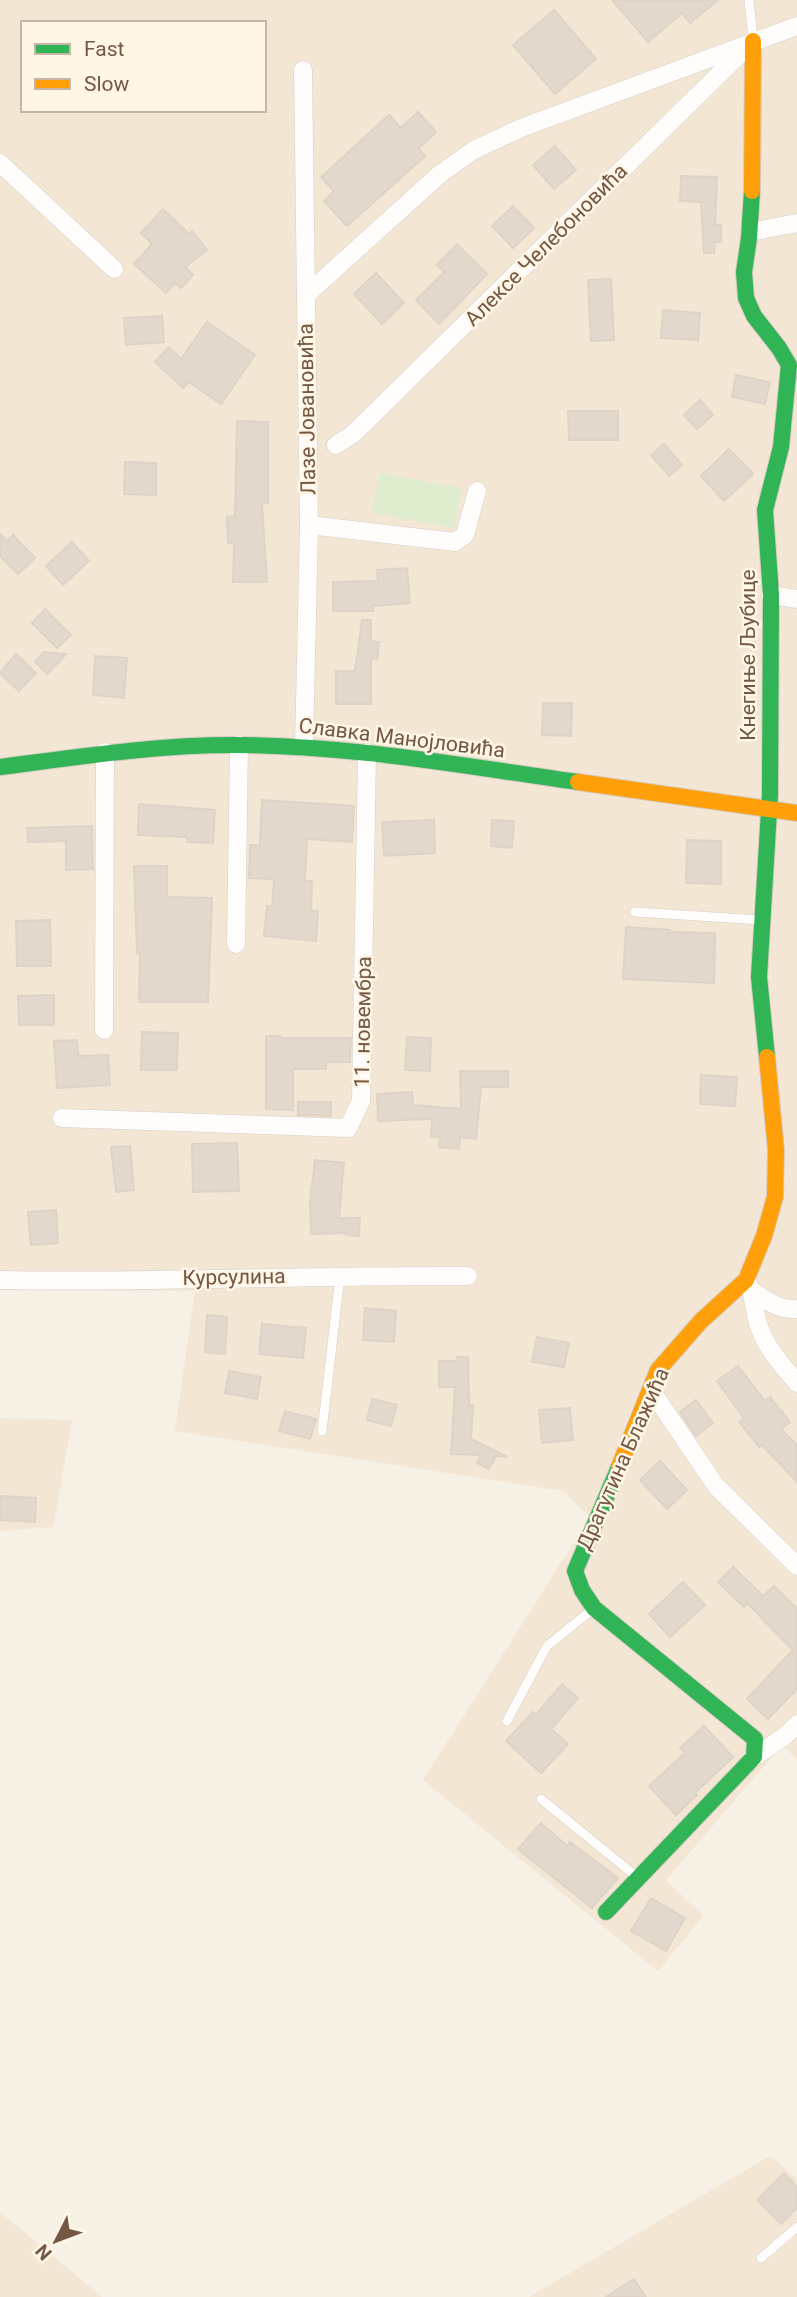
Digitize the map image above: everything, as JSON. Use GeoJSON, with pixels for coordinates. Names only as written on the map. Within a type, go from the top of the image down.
{"type":"FeatureCollection","features":[{"type":"Feature","properties":{"kind":"street","name":"Алексе Челебоновића"},"geometry":{"type":"LineString","coordinates":[[306,295],[440,174],[474,150],[522,128],[797,26]]}},
{"type":"Feature","properties":{"kind":"street","name":"Алексе Челебоновића"},"geometry":{"type":"LineString","coordinates":[[335,445],[353,434],[753,41]]}},
{"type":"Feature","properties":{"kind":"street","name":"Кнегиње Љубице"},"geometry":{"type":"LineString","coordinates":[[750,1286],[775,1197],[776,1150],[759,977],[770,808],[771,595],[765,510],[781,446],[789,365],[785,354],[756,320],[747,302],[743,273],[750,232],[753,41]]}},
{"type":"Feature","properties":{"kind":"street","name":"Лазе Јовановића"},"geometry":{"type":"LineString","coordinates":[[303,70],[309,525],[304,747]]}},
{"type":"Feature","properties":{"kind":"street"},"geometry":{"type":"LineString","coordinates":[[0,163],[114,269]]}},
{"type":"Feature","properties":{"kind":"street"},"geometry":{"type":"LineString","coordinates":[[750,232],[797,223]]}},
{"type":"Feature","properties":{"kind":"street"},"geometry":{"type":"LineString","coordinates":[[309,525],[455,542],[465,535],[477,491]]}},
{"type":"Feature","properties":{"kind":"street"},"geometry":{"type":"LineString","coordinates":[[771,595],[797,599]]}},
{"type":"Feature","properties":{"kind":"street"},"geometry":{"type":"LineString","coordinates":[[236,944],[239,745]]}},
{"type":"Feature","properties":{"kind":"street","name":"Славка Манојловића"},"geometry":{"type":"LineString","coordinates":[[0,767],[170,746],[304,747],[367,753],[797,813]]}},
{"type":"Feature","properties":{"kind":"street"},"geometry":{"type":"LineString","coordinates":[[104,1030],[105,752]]}},
{"type":"Feature","properties":{"kind":"street","name":"11. новембра"},"geometry":{"type":"LineString","coordinates":[[62,1118],[348,1128],[361,1101],[367,753]]}},
{"type":"Feature","properties":{"kind":"street","name":"Курсулина"},"geometry":{"type":"LineString","coordinates":[[0,1280],[468,1276]]}},
{"type":"Feature","properties":{"kind":"street"},"geometry":{"type":"LineString","coordinates":[[750,1286],[766,1301],[786,1309],[797,1309]]}},
{"type":"Feature","properties":{"kind":"street"},"geometry":{"type":"LineString","coordinates":[[750,1286],[757,1321],[767,1348],[797,1384]]}},
{"type":"Feature","properties":{"kind":"street","name":"Драгутина Блажића"},"geometry":{"type":"LineString","coordinates":[[750,1286],[701,1321],[658,1370],[575,1571],[582,1590],[594,1608],[755,1739],[754,1757]]}},
{"type":"Feature","properties":{"kind":"street"},"geometry":{"type":"LineString","coordinates":[[650,1390],[716,1486],[797,1566]]}},
{"type":"Feature","properties":{"kind":"street"},"geometry":{"type":"LineString","coordinates":[[606,1912],[754,1757],[785,1736],[797,1724]]}},
{"type":"Feature","properties":{"kind":"lane"},"geometry":{"type":"LineString","coordinates":[[748,0],[753,41]]}},
{"type":"Feature","properties":{"kind":"lane"},"geometry":{"type":"LineString","coordinates":[[635,912],[762,921]]}},
{"type":"Feature","properties":{"kind":"lane"},"geometry":{"type":"LineString","coordinates":[[322,1431],[341,1275]]}},
{"type":"Feature","properties":{"kind":"lane"},"geometry":{"type":"LineString","coordinates":[[507,1721],[547,1646],[594,1608]]}},
{"type":"Feature","properties":{"kind":"lane"},"geometry":{"type":"LineString","coordinates":[[541,1799],[639,1878]]}},
{"type":"Feature","properties":{"kind":"lane"},"geometry":{"type":"LineString","coordinates":[[761,2258],[797,2227]]}},
{"type":"Feature","properties":{"kind":"shaded area"},"geometry":{"type":"Polygon","coordinates":[[[0,0],[797,0],[797,1759],[782,1745],[666,1880],[703,1916],[658,1971],[423,1780],[590,1517],[563,1491],[175,1431],[195,1291],[0,1290],[0,0]]]}},
{"type":"Feature","properties":{"kind":"shaded area"},"geometry":{"type":"Polygon","coordinates":[[[0,1418],[72,1420],[53,1527],[0,1531],[0,1418]]]}},
{"type":"Feature","properties":{"kind":"shaded area"},"geometry":{"type":"Polygon","coordinates":[[[770,2156],[797,2179],[797,2297],[529,2297],[770,2156]]]}},
{"type":"Feature","properties":{"kind":"shaded area"},"geometry":{"type":"Polygon","coordinates":[[[0,2212],[102,2297],[0,2297],[0,2212]]]}},
{"type":"Feature","properties":{"kind":"green space"},"geometry":{"type":"Polygon","coordinates":[[[379,473],[462,488],[454,528],[372,513],[379,473]]]}},
{"type":"Feature","properties":{"kind":"building"},"geometry":{"type":"Polygon","coordinates":[[[612,0],[718,0],[690,23],[682,13],[648,42],[612,0]]]}},
{"type":"Feature","properties":{"kind":"building"},"geometry":{"type":"Polygon","coordinates":[[[554,10],[596,59],[555,94],[513,45],[554,10]]]}},
{"type":"Feature","properties":{"kind":"building"},"geometry":{"type":"Polygon","coordinates":[[[418,112],[436,132],[419,148],[425,156],[347,226],[324,201],[334,191],[321,177],[389,115],[401,128],[418,112]]]}},
{"type":"Feature","properties":{"kind":"building"},"geometry":{"type":"Polygon","coordinates":[[[555,146],[576,170],[554,189],[533,165],[555,146]]]}},
{"type":"Feature","properties":{"kind":"building"},"geometry":{"type":"Polygon","coordinates":[[[681,176],[717,177],[715,225],[721,225],[721,242],[715,242],[714,253],[704,253],[701,202],[680,201],[681,176]]]}},
{"type":"Feature","properties":{"kind":"building"},"geometry":{"type":"Polygon","coordinates":[[[513,206],[534,228],[513,248],[492,226],[513,206]]]}},
{"type":"Feature","properties":{"kind":"building"},"geometry":{"type":"Polygon","coordinates":[[[163,209],[189,234],[192,231],[207,250],[185,267],[193,275],[181,288],[175,283],[166,293],[134,264],[152,244],[141,233],[163,209]]]}},
{"type":"Feature","properties":{"kind":"building"},"geometry":{"type":"Polygon","coordinates":[[[457,244],[487,274],[439,324],[416,300],[444,272],[437,265],[457,244]]]}},
{"type":"Feature","properties":{"kind":"building"},"geometry":{"type":"Polygon","coordinates":[[[376,273],[404,303],[382,324],[354,294],[376,273]]]}},
{"type":"Feature","properties":{"kind":"building"},"geometry":{"type":"Polygon","coordinates":[[[611,279],[614,340],[591,341],[588,280],[611,279]]]}},
{"type":"Feature","properties":{"kind":"building"},"geometry":{"type":"Polygon","coordinates":[[[663,310],[700,313],[698,340],[661,338],[663,310]]]}},
{"type":"Feature","properties":{"kind":"building"},"geometry":{"type":"Polygon","coordinates":[[[162,316],[164,342],[126,345],[124,318],[162,316]]]}},
{"type":"Feature","properties":{"kind":"building"},"geometry":{"type":"Polygon","coordinates":[[[207,322],[255,355],[221,404],[189,382],[183,388],[155,362],[169,347],[181,359],[207,322]]]}},
{"type":"Feature","properties":{"kind":"building"},"geometry":{"type":"Polygon","coordinates":[[[736,375],[770,382],[765,404],[732,397],[736,375]]]}},
{"type":"Feature","properties":{"kind":"building"},"geometry":{"type":"Polygon","coordinates":[[[700,400],[713,415],[697,429],[684,415],[700,400]]]}},
{"type":"Feature","properties":{"kind":"building"},"geometry":{"type":"Polygon","coordinates":[[[568,411],[618,411],[618,440],[569,440],[568,411]]]}},
{"type":"Feature","properties":{"kind":"building"},"geometry":{"type":"Polygon","coordinates":[[[237,421],[268,422],[268,503],[262,503],[267,582],[233,582],[234,543],[228,543],[227,517],[235,516],[237,421]]]}},
{"type":"Feature","properties":{"kind":"building"},"geometry":{"type":"Polygon","coordinates":[[[664,444],[682,465],[669,476],[651,455],[664,444]]]}},
{"type":"Feature","properties":{"kind":"building"},"geometry":{"type":"Polygon","coordinates":[[[729,449],[753,474],[724,501],[701,476],[729,449]]]}},
{"type":"Feature","properties":{"kind":"building"},"geometry":{"type":"Polygon","coordinates":[[[125,462],[156,463],[156,495],[124,494],[125,462]]]}},
{"type":"Feature","properties":{"kind":"building"},"geometry":{"type":"Polygon","coordinates":[[[0,534],[7,541],[13,535],[35,558],[18,574],[0,556],[0,534]]]}},
{"type":"Feature","properties":{"kind":"building"},"geometry":{"type":"Polygon","coordinates":[[[72,542],[89,561],[63,585],[46,566],[72,542]]]}},
{"type":"Feature","properties":{"kind":"building"},"geometry":{"type":"Polygon","coordinates":[[[407,568],[410,603],[373,606],[373,611],[333,611],[333,582],[378,581],[377,570],[407,568]]]}},
{"type":"Feature","properties":{"kind":"building"},"geometry":{"type":"Polygon","coordinates":[[[45,609],[71,635],[57,648],[32,623],[45,609]]]}},
{"type":"Feature","properties":{"kind":"building"},"geometry":{"type":"Polygon","coordinates":[[[362,620],[371,620],[371,641],[379,642],[377,659],[371,658],[371,704],[336,704],[336,671],[355,671],[362,620]]]}},
{"type":"Feature","properties":{"kind":"building"},"geometry":{"type":"Polygon","coordinates":[[[44,652],[66,654],[47,674],[35,662],[44,652]]]}},
{"type":"Feature","properties":{"kind":"building"},"geometry":{"type":"Polygon","coordinates":[[[16,654],[36,673],[19,691],[0,673],[16,654]]]}},
{"type":"Feature","properties":{"kind":"building"},"geometry":{"type":"Polygon","coordinates":[[[95,656],[127,658],[124,698],[93,695],[95,656]]]}},
{"type":"Feature","properties":{"kind":"building"},"geometry":{"type":"Polygon","coordinates":[[[543,703],[572,703],[571,736],[542,735],[543,703]]]}},
{"type":"Feature","properties":{"kind":"building"},"geometry":{"type":"Polygon","coordinates":[[[262,800],[354,806],[352,842],[307,839],[305,881],[312,881],[311,911],[318,911],[316,941],[264,936],[267,906],[272,907],[274,879],[249,878],[250,845],[260,845],[262,800]]]}},
{"type":"Feature","properties":{"kind":"building"},"geometry":{"type":"Polygon","coordinates":[[[139,804],[215,810],[213,843],[187,842],[187,837],[138,835],[139,804]]]}},
{"type":"Feature","properties":{"kind":"building"},"geometry":{"type":"Polygon","coordinates":[[[434,820],[435,853],[384,856],[382,822],[434,820]]]}},
{"type":"Feature","properties":{"kind":"building"},"geometry":{"type":"Polygon","coordinates":[[[492,820],[514,821],[512,848],[491,846],[492,820]]]}},
{"type":"Feature","properties":{"kind":"building"},"geometry":{"type":"Polygon","coordinates":[[[92,826],[93,869],[66,870],[66,841],[28,842],[27,828],[92,826]]]}},
{"type":"Feature","properties":{"kind":"building"},"geometry":{"type":"Polygon","coordinates":[[[687,840],[721,841],[721,884],[686,883],[687,840]]]}},
{"type":"Feature","properties":{"kind":"building"},"geometry":{"type":"Polygon","coordinates":[[[134,866],[167,866],[167,897],[212,898],[208,1002],[139,1002],[140,953],[137,953],[134,866]]]}},
{"type":"Feature","properties":{"kind":"building"},"geometry":{"type":"Polygon","coordinates":[[[50,920],[51,966],[17,966],[16,921],[50,920]]]}},
{"type":"Feature","properties":{"kind":"building"},"geometry":{"type":"Polygon","coordinates":[[[626,927],[715,933],[714,983],[623,979],[626,927]]]}},
{"type":"Feature","properties":{"kind":"building"},"geometry":{"type":"Polygon","coordinates":[[[54,995],[54,1025],[19,1025],[18,996],[54,995]]]}},
{"type":"Feature","properties":{"kind":"building"},"geometry":{"type":"Polygon","coordinates":[[[142,1032],[178,1033],[177,1070],[141,1070],[142,1032]]]}},
{"type":"Feature","properties":{"kind":"building"},"geometry":{"type":"Polygon","coordinates":[[[266,1036],[351,1038],[350,1062],[326,1062],[326,1069],[293,1069],[293,1110],[266,1109],[266,1036]]]}},
{"type":"Feature","properties":{"kind":"building"},"geometry":{"type":"Polygon","coordinates":[[[407,1037],[431,1038],[430,1071],[405,1070],[407,1037]]]}},
{"type":"Feature","properties":{"kind":"building"},"geometry":{"type":"Polygon","coordinates":[[[77,1040],[78,1056],[108,1055],[110,1085],[57,1088],[54,1041],[77,1040]]]}},
{"type":"Feature","properties":{"kind":"building"},"geometry":{"type":"Polygon","coordinates":[[[460,1071],[508,1071],[508,1087],[481,1087],[476,1139],[460,1137],[459,1149],[439,1147],[440,1137],[431,1136],[432,1119],[378,1121],[377,1094],[412,1092],[413,1105],[461,1109],[460,1071]]]}},
{"type":"Feature","properties":{"kind":"building"},"geometry":{"type":"Polygon","coordinates":[[[701,1075],[737,1077],[735,1106],[700,1104],[701,1075]]]}},
{"type":"Feature","properties":{"kind":"building"},"geometry":{"type":"Polygon","coordinates":[[[298,1102],[331,1102],[331,1116],[298,1115],[298,1102]]]}},
{"type":"Feature","properties":{"kind":"building"},"geometry":{"type":"Polygon","coordinates":[[[237,1143],[239,1191],[193,1192],[192,1144],[237,1143]]]}},
{"type":"Feature","properties":{"kind":"building"},"geometry":{"type":"Polygon","coordinates":[[[130,1146],[134,1190],[116,1192],[111,1147],[130,1146]]]}},
{"type":"Feature","properties":{"kind":"building"},"geometry":{"type":"Polygon","coordinates":[[[315,1160],[344,1163],[339,1218],[360,1218],[359,1236],[346,1233],[311,1234],[310,1201],[315,1160]]]}},
{"type":"Feature","properties":{"kind":"building"},"geometry":{"type":"Polygon","coordinates":[[[56,1210],[58,1243],[31,1245],[28,1212],[56,1210]]]}},
{"type":"Feature","properties":{"kind":"building"},"geometry":{"type":"Polygon","coordinates":[[[365,1308],[396,1311],[394,1342],[363,1340],[365,1308]]]}},
{"type":"Feature","properties":{"kind":"building"},"geometry":{"type":"Polygon","coordinates":[[[207,1315],[227,1317],[225,1354],[205,1352],[207,1315]]]}},
{"type":"Feature","properties":{"kind":"building"},"geometry":{"type":"Polygon","coordinates":[[[262,1324],[306,1328],[303,1358],[259,1354],[262,1324]]]}},
{"type":"Feature","properties":{"kind":"building"},"geometry":{"type":"Polygon","coordinates":[[[537,1337],[569,1343],[564,1367],[532,1362],[537,1337]]]}},
{"type":"Feature","properties":{"kind":"building"},"geometry":{"type":"Polygon","coordinates":[[[457,1357],[468,1357],[469,1405],[473,1405],[471,1439],[507,1457],[496,1456],[489,1469],[477,1463],[481,1455],[451,1454],[455,1387],[439,1387],[439,1361],[457,1361],[457,1357]]]}},
{"type":"Feature","properties":{"kind":"building"},"geometry":{"type":"Polygon","coordinates":[[[738,1366],[765,1401],[770,1397],[790,1422],[781,1429],[797,1445],[797,1482],[762,1445],[759,1447],[739,1422],[744,1418],[717,1381],[738,1366]]]}},
{"type":"Feature","properties":{"kind":"building"},"geometry":{"type":"Polygon","coordinates":[[[229,1371],[261,1377],[257,1399],[225,1393],[229,1371]]]}},
{"type":"Feature","properties":{"kind":"building"},"geometry":{"type":"Polygon","coordinates":[[[372,1399],[397,1405],[391,1426],[367,1420],[372,1399]]]}},
{"type":"Feature","properties":{"kind":"building"},"geometry":{"type":"Polygon","coordinates":[[[696,1400],[713,1423],[696,1436],[680,1412],[696,1400]]]}},
{"type":"Feature","properties":{"kind":"building"},"geometry":{"type":"Polygon","coordinates":[[[570,1408],[573,1440],[542,1443],[539,1410],[570,1408]]]}},
{"type":"Feature","properties":{"kind":"building"},"geometry":{"type":"Polygon","coordinates":[[[285,1411],[316,1419],[310,1439],[279,1431],[285,1411]]]}},
{"type":"Feature","properties":{"kind":"building"},"geometry":{"type":"Polygon","coordinates":[[[660,1461],[687,1490],[667,1509],[640,1480],[660,1461]]]}},
{"type":"Feature","properties":{"kind":"building"},"geometry":{"type":"Polygon","coordinates":[[[0,1496],[36,1498],[35,1522],[0,1520],[0,1496]]]}},
{"type":"Feature","properties":{"kind":"building"},"geometry":{"type":"Polygon","coordinates":[[[733,1567],[763,1596],[774,1586],[797,1609],[797,1689],[768,1719],[747,1699],[793,1650],[747,1603],[744,1607],[718,1582],[733,1567]]]}},
{"type":"Feature","properties":{"kind":"building"},"geometry":{"type":"Polygon","coordinates":[[[683,1582],[705,1605],[670,1637],[649,1614],[683,1582]]]}},
{"type":"Feature","properties":{"kind":"building"},"geometry":{"type":"Polygon","coordinates":[[[562,1684],[578,1698],[551,1729],[568,1744],[541,1773],[506,1741],[533,1712],[536,1715],[562,1684]]]}},
{"type":"Feature","properties":{"kind":"building"},"geometry":{"type":"Polygon","coordinates":[[[704,1726],[733,1757],[676,1815],[649,1786],[685,1753],[680,1748],[704,1726]]]}},
{"type":"Feature","properties":{"kind":"building"},"geometry":{"type":"Polygon","coordinates":[[[541,1823],[567,1846],[570,1842],[618,1878],[592,1908],[518,1849],[541,1823]]]}},
{"type":"Feature","properties":{"kind":"building"},"geometry":{"type":"Polygon","coordinates":[[[651,1898],[685,1918],[666,1951],[631,1931],[651,1898]]]}},
{"type":"Feature","properties":{"kind":"building"},"geometry":{"type":"Polygon","coordinates":[[[784,2173],[797,2187],[797,2208],[781,2224],[757,2200],[784,2173]]]}},
{"type":"Feature","properties":{"kind":"building"},"geometry":{"type":"Polygon","coordinates":[[[634,2279],[646,2297],[606,2297],[634,2279]]]}},
{"type":"Feature","properties":{"kind":"traffic: fast"},"geometry":{"type":"LineString","coordinates":[[752,191],[744,272],[746,298],[754,316],[789,365],[781,447],[765,510],[771,595],[770,794],[759,977],[767,1057]]}},
{"type":"Feature","properties":{"kind":"traffic: fast"},"geometry":{"type":"LineString","coordinates":[[0,767],[175,747],[277,746],[363,752],[578,782]]}},
{"type":"Feature","properties":{"kind":"traffic: fast"},"geometry":{"type":"LineString","coordinates":[[606,1912],[754,1757],[755,1739],[594,1608],[582,1590],[575,1571],[619,1467]]}},
{"type":"Feature","properties":{"kind":"traffic: slow"},"geometry":{"type":"LineString","coordinates":[[752,191],[753,41]]}},
{"type":"Feature","properties":{"kind":"traffic: slow"},"geometry":{"type":"LineString","coordinates":[[578,782],[797,813]]}},
{"type":"Feature","properties":{"kind":"traffic: slow"},"geometry":{"type":"LineString","coordinates":[[619,1467],[658,1370],[701,1321],[746,1280],[764,1236],[775,1197],[776,1150],[767,1057]]}}]}
